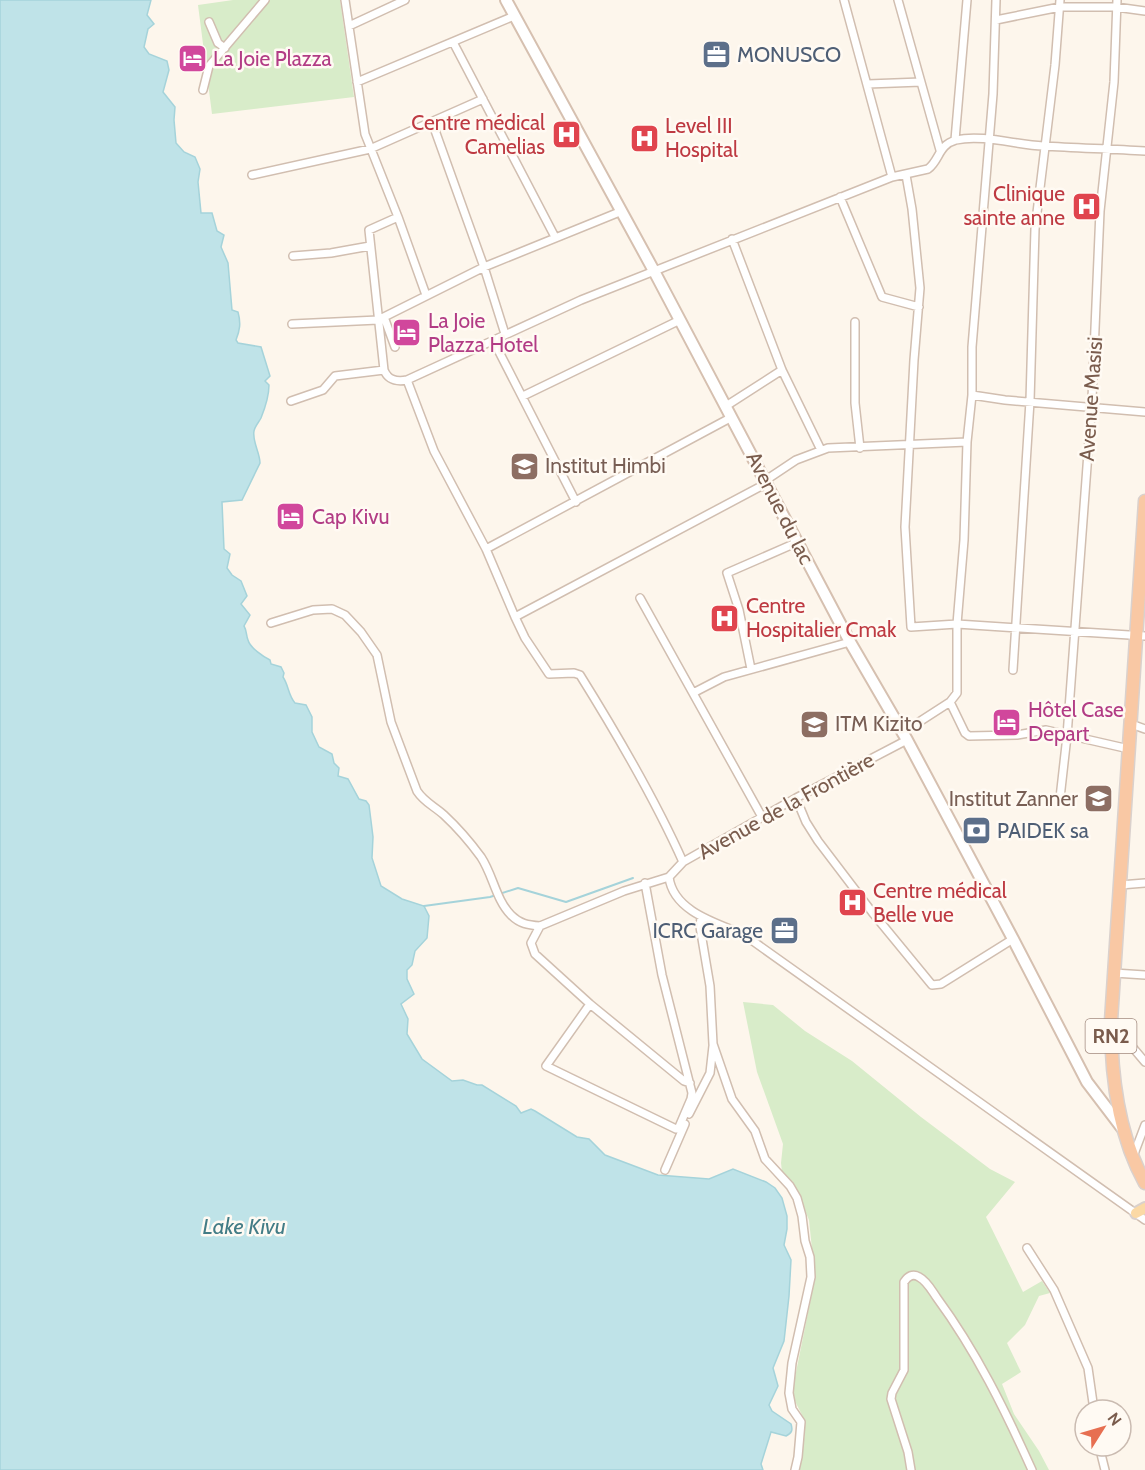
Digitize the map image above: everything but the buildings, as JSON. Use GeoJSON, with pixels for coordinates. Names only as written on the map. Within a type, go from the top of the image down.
{"type":"FeatureCollection","features":[{"type":"Feature","properties":{"kind":"highway","name":"RN2"},"geometry":{"type":"LineString","coordinates":[[1145,501],[1141,636],[1129,748],[1111,1021],[1117,1100],[1132,1160],[1145,1183]]}},
{"type":"Feature","properties":{"kind":"main road","name":"Avenue du lac"},"geometry":{"type":"LineString","coordinates":[[506,0],[654,271],[850,642],[905,736],[1087,1082],[1125,1132]]}},
{"type":"Feature","properties":{"kind":"street"},"geometry":{"type":"LineString","coordinates":[[203,90],[209,66],[265,0]]}},
{"type":"Feature","properties":{"kind":"street"},"geometry":{"type":"LineString","coordinates":[[345,0],[365,134],[399,217],[426,295]]}},
{"type":"Feature","properties":{"kind":"street"},"geometry":{"type":"LineString","coordinates":[[349,26],[405,0]]}},
{"type":"Feature","properties":{"kind":"street"},"geometry":{"type":"LineString","coordinates":[[844,0],[892,177]]}},
{"type":"Feature","properties":{"kind":"street"},"geometry":{"type":"LineString","coordinates":[[898,0],[940,150]]}},
{"type":"Feature","properties":{"kind":"street"},"geometry":{"type":"LineString","coordinates":[[955,140],[967,0]]}},
{"type":"Feature","properties":{"kind":"street"},"geometry":{"type":"LineString","coordinates":[[996,0],[989,139],[972,346],[972,395],[967,442],[964,540],[957,624],[957,693],[950,702],[965,733],[969,736],[1017,735],[1046,730],[1129,748]]}},
{"type":"Feature","properties":{"kind":"street"},"geometry":{"type":"LineString","coordinates":[[996,20],[1060,4],[1117,4],[1145,11]]}},
{"type":"Feature","properties":{"kind":"street"},"geometry":{"type":"LineString","coordinates":[[1013,670],[1030,401],[1035,229],[1060,4]]}},
{"type":"Feature","properties":{"kind":"street","name":"Avenue Masisi"},"geometry":{"type":"LineString","coordinates":[[1060,798],[1067,736],[1092,406],[1100,211],[1110,134],[1117,4]]}},
{"type":"Feature","properties":{"kind":"street"},"geometry":{"type":"LineString","coordinates":[[357,82],[514,16]]}},
{"type":"Feature","properties":{"kind":"street"},"geometry":{"type":"LineString","coordinates":[[209,22],[218,43],[225,48]]}},
{"type":"Feature","properties":{"kind":"street"},"geometry":{"type":"LineString","coordinates":[[453,42],[555,237]]}},
{"type":"Feature","properties":{"kind":"street"},"geometry":{"type":"LineString","coordinates":[[868,84],[921,82]]}},
{"type":"Feature","properties":{"kind":"street"},"geometry":{"type":"LineString","coordinates":[[252,176],[370,149],[483,99]]}},
{"type":"Feature","properties":{"kind":"street"},"geometry":{"type":"LineString","coordinates":[[432,122],[484,267],[505,334]]}},
{"type":"Feature","properties":{"kind":"street"},"geometry":{"type":"LineString","coordinates":[[399,217],[370,229],[370,246],[381,319],[384,370],[391,379],[398,381],[406,380],[581,300],[732,239],[892,177],[919,172],[932,166],[940,150],[955,140],[989,139],[1044,146],[1145,151]]}},
{"type":"Feature","properties":{"kind":"street"},"geometry":{"type":"LineString","coordinates":[[906,175],[917,246],[920,288],[905,527],[911,627],[957,624],[1141,636]]}},
{"type":"Feature","properties":{"kind":"street"},"geometry":{"type":"LineString","coordinates":[[840,197],[848,221],[882,297],[919,307]]}},
{"type":"Feature","properties":{"kind":"street"},"geometry":{"type":"LineString","coordinates":[[292,324],[381,319],[484,267],[622,212]]}},
{"type":"Feature","properties":{"kind":"street"},"geometry":{"type":"LineString","coordinates":[[732,239],[782,370],[821,450]]}},
{"type":"Feature","properties":{"kind":"street"},"geometry":{"type":"LineString","coordinates":[[293,256],[331,253],[370,246]]}},
{"type":"Feature","properties":{"kind":"street"},"geometry":{"type":"LineString","coordinates":[[381,319],[395,347]]}},
{"type":"Feature","properties":{"kind":"street"},"geometry":{"type":"LineString","coordinates":[[523,396],[680,321]]}},
{"type":"Feature","properties":{"kind":"street"},"geometry":{"type":"LineString","coordinates":[[855,322],[855,403],[860,447]]}},
{"type":"Feature","properties":{"kind":"street"},"geometry":{"type":"LineString","coordinates":[[493,340],[576,502]]}},
{"type":"Feature","properties":{"kind":"street"},"geometry":{"type":"LineString","coordinates":[[291,401],[323,390],[335,376],[384,370]]}},
{"type":"Feature","properties":{"kind":"street"},"geometry":{"type":"LineString","coordinates":[[726,406],[782,370]]}},
{"type":"Feature","properties":{"kind":"street"},"geometry":{"type":"LineString","coordinates":[[406,380],[434,451],[486,549],[525,638],[546,672],[554,675],[574,673],[580,675],[612,727],[668,828],[683,862]]}},
{"type":"Feature","properties":{"kind":"street"},"geometry":{"type":"LineString","coordinates":[[972,395],[1145,412]]}},
{"type":"Feature","properties":{"kind":"street"},"geometry":{"type":"LineString","coordinates":[[486,549],[732,417]]}},
{"type":"Feature","properties":{"kind":"street"},"geometry":{"type":"LineString","coordinates":[[515,617],[766,481],[796,460],[821,450],[967,442]]}},
{"type":"Feature","properties":{"kind":"street"},"geometry":{"type":"LineString","coordinates":[[751,669],[739,610],[727,573],[798,542]]}},
{"type":"Feature","properties":{"kind":"street"},"geometry":{"type":"LineString","coordinates":[[640,598],[762,818]]}},
{"type":"Feature","properties":{"kind":"street"},"geometry":{"type":"LineString","coordinates":[[271,623],[313,610],[332,609],[345,615],[361,632],[377,654],[391,722],[417,791],[422,798],[442,813],[470,843],[487,868],[501,900],[512,916],[526,925],[540,926],[645,883],[669,878],[675,896],[701,917],[743,934],[1142,1214]]}},
{"type":"Feature","properties":{"kind":"street"},"geometry":{"type":"LineString","coordinates":[[693,693],[724,677],[850,642]]}},
{"type":"Feature","properties":{"kind":"street","name":"Avenue de la Frontière"},"geometry":{"type":"LineString","coordinates":[[669,878],[683,862],[905,736],[950,702]]}},
{"type":"Feature","properties":{"kind":"street"},"geometry":{"type":"LineString","coordinates":[[1131,724],[1145,729]]}},
{"type":"Feature","properties":{"kind":"street"},"geometry":{"type":"LineString","coordinates":[[796,798],[818,842],[932,985],[941,984],[1013,939]]}},
{"type":"Feature","properties":{"kind":"street"},"geometry":{"type":"LineString","coordinates":[[590,1004],[546,1066],[676,1129],[679,1127],[691,1099],[690,1083],[662,975],[645,883]]}},
{"type":"Feature","properties":{"kind":"street"},"geometry":{"type":"LineString","coordinates":[[1120,885],[1145,883]]}},
{"type":"Feature","properties":{"kind":"street"},"geometry":{"type":"LineString","coordinates":[[665,1170],[710,1073],[714,1044],[710,986],[700,927],[701,917]]}},
{"type":"Feature","properties":{"kind":"street"},"geometry":{"type":"LineString","coordinates":[[540,926],[532,938],[532,949],[590,1004],[684,1081],[690,1083]]}},
{"type":"Feature","properties":{"kind":"street"},"geometry":{"type":"LineString","coordinates":[[1114,974],[1145,975]]}},
{"type":"Feature","properties":{"kind":"street"},"geometry":{"type":"LineString","coordinates":[[1111,1021],[1145,1062]]}},
{"type":"Feature","properties":{"kind":"street"},"geometry":{"type":"LineString","coordinates":[[714,1044],[732,1099],[755,1131],[765,1159],[790,1186],[797,1198],[802,1216],[811,1277],[792,1362],[789,1392],[792,1409],[801,1422],[795,1470]]}},
{"type":"Feature","properties":{"kind":"street"},"geometry":{"type":"LineString","coordinates":[[1132,1160],[1145,1125]]}},
{"type":"Feature","properties":{"kind":"street"},"geometry":{"type":"LineString","coordinates":[[1028,1248],[1054,1290],[1088,1368],[1092,1398]]}},
{"type":"Feature","properties":{"kind":"street"},"geometry":{"type":"LineString","coordinates":[[911,1470],[909,1452],[891,1399],[904,1370],[904,1282],[912,1275],[917,1275],[923,1280],[946,1310],[985,1371],[1032,1470]]}},
{"type":"Feature","properties":{"kind":"green space"},"geometry":{"type":"Polygon","coordinates":[[[233,0],[340,0],[354,97],[212,114],[198,5],[233,0]]]}},
{"type":"Feature","properties":{"kind":"green space"},"geometry":{"type":"Polygon","coordinates":[[[743,1002],[773,1005],[805,1031],[852,1061],[990,1169],[1015,1182],[986,1217],[1023,1292],[1042,1281],[1050,1293],[1039,1296],[1025,1325],[1007,1343],[1021,1372],[1002,1384],[1014,1414],[1049,1470],[799,1470],[804,1442],[804,1421],[792,1392],[815,1278],[809,1220],[793,1182],[782,1172],[783,1144],[757,1072],[743,1002]]]}},
{"type":"Feature","properties":{"kind":"water","name":"Lake Kivu"},"geometry":{"type":"Polygon","coordinates":[[[0,0],[151,0],[147,15],[154,24],[148,29],[144,47],[149,54],[167,61],[169,70],[163,92],[175,107],[176,143],[184,152],[195,157],[200,169],[198,182],[201,213],[212,213],[217,231],[224,235],[221,247],[228,263],[232,310],[238,312],[240,320],[236,340],[238,343],[261,347],[270,376],[265,381],[269,385],[265,406],[254,431],[260,463],[242,500],[222,502],[224,549],[230,554],[227,568],[241,581],[247,596],[241,604],[250,615],[244,626],[249,643],[270,660],[271,664],[281,667],[293,700],[295,703],[306,705],[312,717],[312,732],[319,747],[332,754],[334,763],[339,768],[338,776],[348,779],[359,799],[366,801],[369,805],[373,837],[372,858],[381,886],[402,899],[424,906],[429,916],[427,938],[415,951],[412,965],[407,970],[407,979],[414,994],[401,1004],[408,1019],[407,1034],[422,1059],[452,1081],[463,1080],[482,1085],[516,1106],[521,1113],[531,1109],[577,1137],[589,1139],[605,1155],[658,1175],[709,1179],[733,1169],[766,1182],[775,1188],[782,1198],[787,1216],[784,1245],[791,1260],[789,1296],[784,1341],[773,1368],[778,1386],[769,1405],[772,1411],[791,1424],[792,1430],[786,1436],[771,1432],[761,1464],[763,1470],[0,1470],[0,0]]]}},
{"type":"Feature","properties":{"kind":"waterway"},"geometry":{"type":"LineString","coordinates":[[424,906],[490,897],[518,888],[566,902],[633,878]]}},
{"type":"Feature","properties":{"kind":"place","name":"MONUSCO"},"geometry":{"type":"Point","coordinates":[716,55]}},
{"type":"Feature","properties":{"kind":"place","name":"La Joie Plazza"},"geometry":{"type":"Point","coordinates":[192,59]}},
{"type":"Feature","properties":{"kind":"place","name":"Centre médical Camelias"},"geometry":{"type":"Point","coordinates":[566,135]}},
{"type":"Feature","properties":{"kind":"place","name":"Level III Hospital"},"geometry":{"type":"Point","coordinates":[644,138]}},
{"type":"Feature","properties":{"kind":"place","name":"Clinique sainte anne"},"geometry":{"type":"Point","coordinates":[1086,206]}},
{"type":"Feature","properties":{"kind":"place","name":"La Joie Plazza Hotel"},"geometry":{"type":"Point","coordinates":[407,333]}},
{"type":"Feature","properties":{"kind":"place","name":"Institut Himbi"},"geometry":{"type":"Point","coordinates":[524,466]}},
{"type":"Feature","properties":{"kind":"place","name":"Cap Kivu"},"geometry":{"type":"Point","coordinates":[291,517]}},
{"type":"Feature","properties":{"kind":"place","name":"Centre Hospitalier Cmak"},"geometry":{"type":"Point","coordinates":[725,618]}},
{"type":"Feature","properties":{"kind":"place","name":"Hôtel Case Depart"},"geometry":{"type":"Point","coordinates":[1007,722]}},
{"type":"Feature","properties":{"kind":"place","name":"ITM Kizito"},"geometry":{"type":"Point","coordinates":[814,724]}},
{"type":"Feature","properties":{"kind":"place","name":"Institut Zanner"},"geometry":{"type":"Point","coordinates":[1099,799]}},
{"type":"Feature","properties":{"kind":"place","name":"PAIDEK sa"},"geometry":{"type":"Point","coordinates":[976,831]}},
{"type":"Feature","properties":{"kind":"place","name":"Centre médical Belle vue"},"geometry":{"type":"Point","coordinates":[852,903]}},
{"type":"Feature","properties":{"kind":"place","name":"ICRC Garage"},"geometry":{"type":"Point","coordinates":[784,931]}}]}
